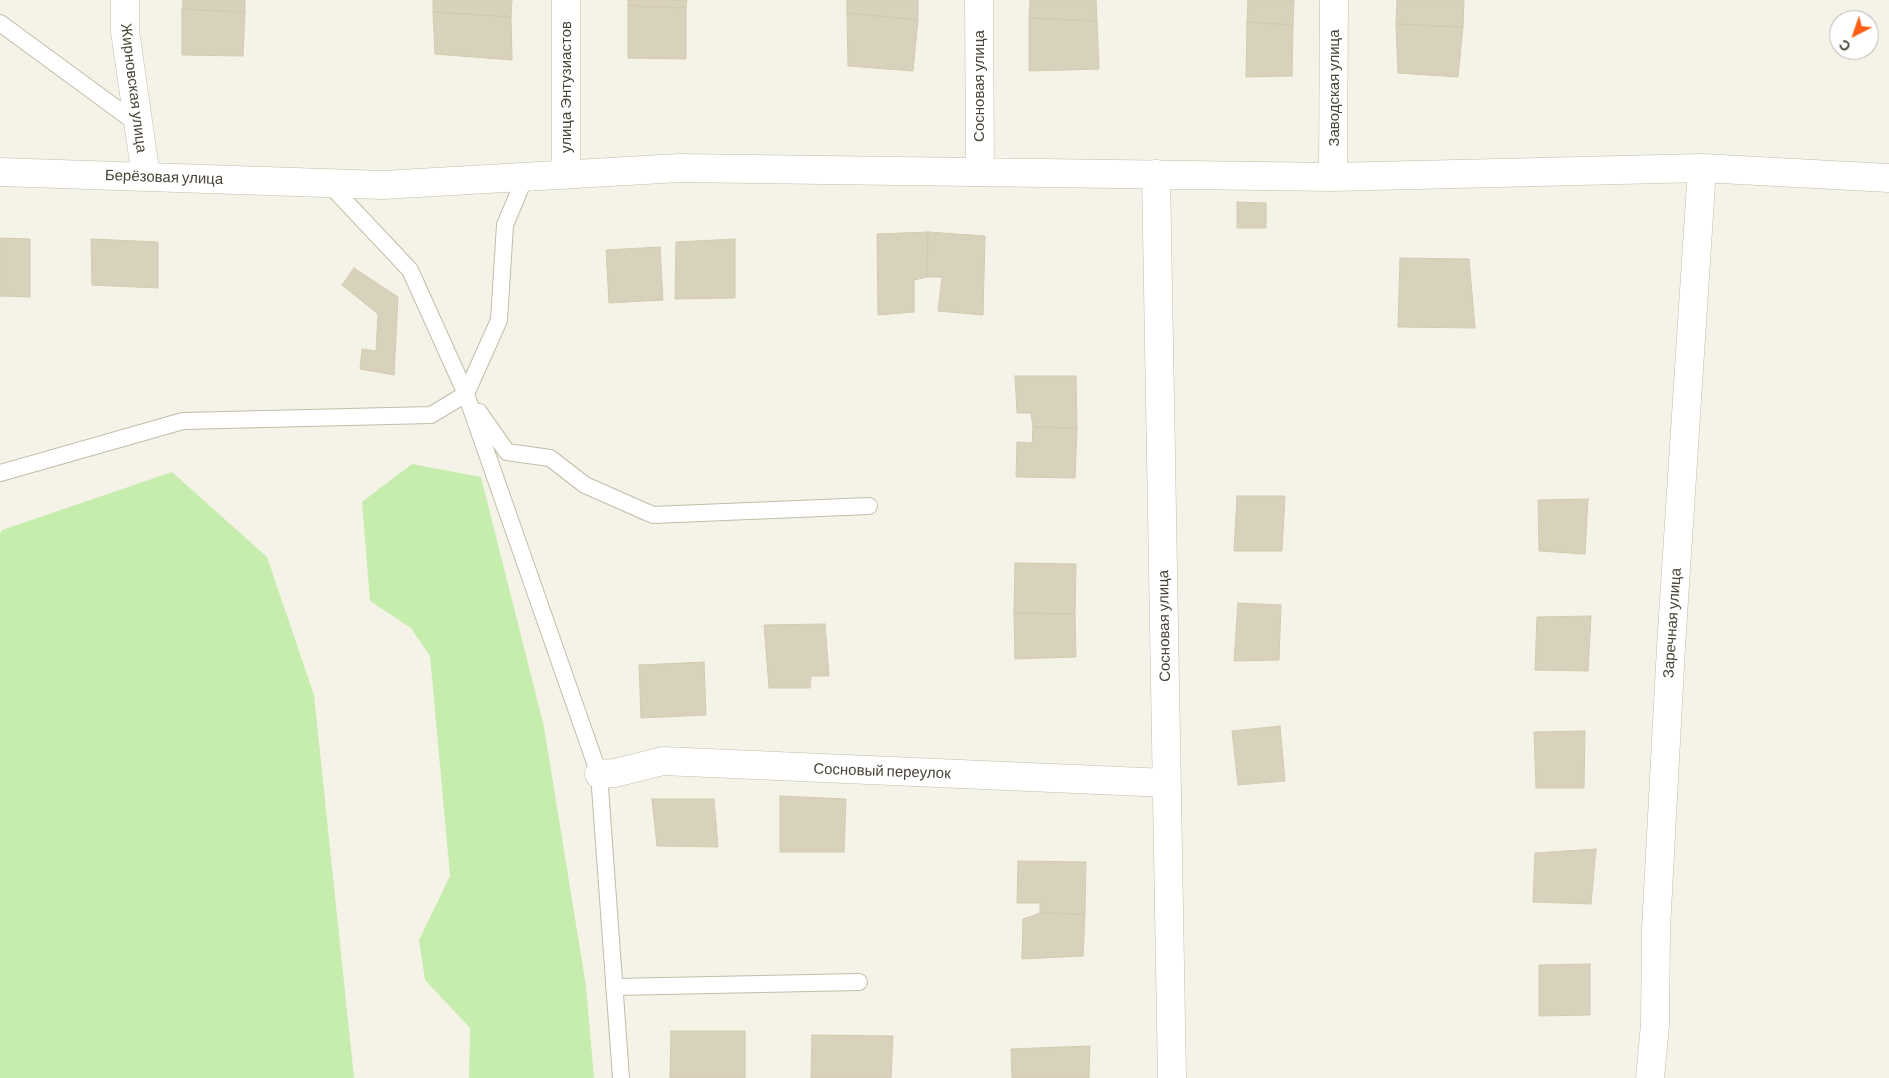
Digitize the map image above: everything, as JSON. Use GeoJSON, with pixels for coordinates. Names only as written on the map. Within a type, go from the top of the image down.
{"type":"FeatureCollection","features":[{"type":"Feature","properties":{"kind":"street","name":"Жирновская улица"},"geometry":{"type":"LineString","coordinates":[[126,0],[125,31],[146,177]]}},
{"type":"Feature","properties":{"kind":"street","name":"улица Энтузиастов"},"geometry":{"type":"LineString","coordinates":[[566,0],[566,175]]}},
{"type":"Feature","properties":{"kind":"street","name":"Сосновая улица"},"geometry":{"type":"LineString","coordinates":[[979,0],[980,172]]}},
{"type":"Feature","properties":{"kind":"street","name":"Заводская улица"},"geometry":{"type":"LineString","coordinates":[[1333,176],[1334,0]]}},
{"type":"Feature","properties":{"kind":"street","name":"Берёзовая улица"},"geometry":{"type":"LineString","coordinates":[[0,172],[384,185],[679,168],[1333,176],[1702,168],[1889,178]]}},
{"type":"Feature","properties":{"kind":"street","name":"Заречная улица"},"geometry":{"type":"LineString","coordinates":[[1650,1078],[1655,1025],[1656,929],[1671,646],[1702,168]]}},
{"type":"Feature","properties":{"kind":"street","name":"Сосновая улица"},"geometry":{"type":"LineString","coordinates":[[1156,174],[1172,1078]]}},
{"type":"Feature","properties":{"kind":"street","name":"Сосновый переулок"},"geometry":{"type":"LineString","coordinates":[[599,774],[615,773],[663,761],[1166,783]]}},
{"type":"Feature","properties":{"kind":"lane"},"geometry":{"type":"LineString","coordinates":[[0,23],[139,126]]}},
{"type":"Feature","properties":{"kind":"lane"},"geometry":{"type":"LineString","coordinates":[[0,473],[183,421],[431,415],[466,394],[499,320],[505,225],[525,177]]}},
{"type":"Feature","properties":{"kind":"lane"},"geometry":{"type":"LineString","coordinates":[[328,183],[410,270],[466,394],[599,774],[621,1078]]}},
{"type":"Feature","properties":{"kind":"lane"},"geometry":{"type":"LineString","coordinates":[[466,394],[507,452],[550,458],[585,485],[653,515],[868,506]]}},
{"type":"Feature","properties":{"kind":"lane"},"geometry":{"type":"LineString","coordinates":[[614,987],[859,982]]}},
{"type":"Feature","properties":{"kind":"green space"},"geometry":{"type":"Polygon","coordinates":[[[412,464],[481,477],[544,727],[586,986],[594,1078],[469,1078],[470,1028],[425,980],[419,940],[450,876],[430,656],[411,628],[370,601],[362,502],[412,464]]]}},
{"type":"Feature","properties":{"kind":"green space"},"geometry":{"type":"Polygon","coordinates":[[[172,472],[267,557],[314,695],[354,1078],[0,1078],[0,534],[2,530],[172,472]]]}},
{"type":"Feature","properties":{"kind":"building"},"geometry":{"type":"Polygon","coordinates":[[[183,0],[245,0],[245,12],[182,9],[183,0]]]}},
{"type":"Feature","properties":{"kind":"building"},"geometry":{"type":"Polygon","coordinates":[[[433,0],[512,0],[511,17],[433,12],[433,0]]]}},
{"type":"Feature","properties":{"kind":"building"},"geometry":{"type":"Polygon","coordinates":[[[628,0],[687,0],[686,8],[628,6],[628,0]]]}},
{"type":"Feature","properties":{"kind":"building"},"geometry":{"type":"Polygon","coordinates":[[[847,0],[918,0],[918,20],[847,13],[847,0]]]}},
{"type":"Feature","properties":{"kind":"building"},"geometry":{"type":"Polygon","coordinates":[[[1030,0],[1096,0],[1097,21],[1029,18],[1030,0]]]}},
{"type":"Feature","properties":{"kind":"building"},"geometry":{"type":"Polygon","coordinates":[[[1248,0],[1294,0],[1293,25],[1247,22],[1248,0]]]}},
{"type":"Feature","properties":{"kind":"building"},"geometry":{"type":"Polygon","coordinates":[[[1397,0],[1464,0],[1463,27],[1396,24],[1397,0]]]}},
{"type":"Feature","properties":{"kind":"building"},"geometry":{"type":"Polygon","coordinates":[[[628,6],[686,8],[686,59],[628,58],[628,6]]]}},
{"type":"Feature","properties":{"kind":"building"},"geometry":{"type":"Polygon","coordinates":[[[182,9],[245,12],[243,56],[182,55],[182,9]]]}},
{"type":"Feature","properties":{"kind":"building"},"geometry":{"type":"Polygon","coordinates":[[[433,12],[511,17],[512,60],[435,54],[433,12]]]}},
{"type":"Feature","properties":{"kind":"building"},"geometry":{"type":"Polygon","coordinates":[[[847,13],[918,20],[913,71],[848,66],[847,13]]]}},
{"type":"Feature","properties":{"kind":"building"},"geometry":{"type":"Polygon","coordinates":[[[1029,18],[1097,21],[1099,69],[1029,71],[1029,18]]]}},
{"type":"Feature","properties":{"kind":"building"},"geometry":{"type":"Polygon","coordinates":[[[1247,22],[1293,25],[1292,76],[1246,77],[1247,22]]]}},
{"type":"Feature","properties":{"kind":"building"},"geometry":{"type":"Polygon","coordinates":[[[1396,24],[1463,27],[1458,77],[1398,73],[1396,24]]]}},
{"type":"Feature","properties":{"kind":"building"},"geometry":{"type":"Polygon","coordinates":[[[1237,202],[1266,203],[1266,228],[1237,228],[1237,202]]]}},
{"type":"Feature","properties":{"kind":"building"},"geometry":{"type":"Polygon","coordinates":[[[928,232],[985,236],[983,315],[938,311],[942,277],[927,277],[928,232]]]}},
{"type":"Feature","properties":{"kind":"building"},"geometry":{"type":"Polygon","coordinates":[[[928,232],[927,277],[914,280],[914,312],[878,315],[877,234],[928,232]]]}},
{"type":"Feature","properties":{"kind":"building"},"geometry":{"type":"Polygon","coordinates":[[[0,238],[30,239],[30,297],[0,296],[0,238]]]}},
{"type":"Feature","properties":{"kind":"building"},"geometry":{"type":"Polygon","coordinates":[[[91,239],[158,242],[158,288],[92,285],[91,239]]]}},
{"type":"Feature","properties":{"kind":"building"},"geometry":{"type":"Polygon","coordinates":[[[735,239],[735,298],[675,299],[676,242],[735,239]]]}},
{"type":"Feature","properties":{"kind":"building"},"geometry":{"type":"Polygon","coordinates":[[[660,247],[663,300],[609,303],[606,250],[660,247]]]}},
{"type":"Feature","properties":{"kind":"building"},"geometry":{"type":"Polygon","coordinates":[[[1400,258],[1469,259],[1475,328],[1398,327],[1400,258]]]}},
{"type":"Feature","properties":{"kind":"building"},"geometry":{"type":"Polygon","coordinates":[[[354,268],[398,297],[394,375],[360,369],[362,349],[376,351],[378,314],[342,285],[354,268]]]}},
{"type":"Feature","properties":{"kind":"building"},"geometry":{"type":"Polygon","coordinates":[[[1015,376],[1076,376],[1077,428],[1033,427],[1031,413],[1017,413],[1015,376]]]}},
{"type":"Feature","properties":{"kind":"building"},"geometry":{"type":"Polygon","coordinates":[[[1033,427],[1077,428],[1075,478],[1016,477],[1017,442],[1032,443],[1033,427]]]}},
{"type":"Feature","properties":{"kind":"building"},"geometry":{"type":"Polygon","coordinates":[[[1237,496],[1285,496],[1282,551],[1234,551],[1237,496]]]}},
{"type":"Feature","properties":{"kind":"building"},"geometry":{"type":"Polygon","coordinates":[[[1588,499],[1585,554],[1539,551],[1538,500],[1588,499]]]}},
{"type":"Feature","properties":{"kind":"building"},"geometry":{"type":"Polygon","coordinates":[[[1015,563],[1076,564],[1075,614],[1014,613],[1015,563]]]}},
{"type":"Feature","properties":{"kind":"building"},"geometry":{"type":"Polygon","coordinates":[[[1238,603],[1281,605],[1279,660],[1234,661],[1238,603]]]}},
{"type":"Feature","properties":{"kind":"building"},"geometry":{"type":"Polygon","coordinates":[[[1014,613],[1075,614],[1076,657],[1015,659],[1014,613]]]}},
{"type":"Feature","properties":{"kind":"building"},"geometry":{"type":"Polygon","coordinates":[[[1591,616],[1588,671],[1535,670],[1537,617],[1591,616]]]}},
{"type":"Feature","properties":{"kind":"building"},"geometry":{"type":"Polygon","coordinates":[[[825,624],[829,676],[811,676],[810,688],[769,688],[764,625],[825,624]]]}},
{"type":"Feature","properties":{"kind":"building"},"geometry":{"type":"Polygon","coordinates":[[[704,662],[706,715],[641,718],[639,665],[704,662]]]}},
{"type":"Feature","properties":{"kind":"building"},"geometry":{"type":"Polygon","coordinates":[[[1280,726],[1285,781],[1238,785],[1232,731],[1280,726]]]}},
{"type":"Feature","properties":{"kind":"building"},"geometry":{"type":"Polygon","coordinates":[[[1585,731],[1584,788],[1536,788],[1534,732],[1585,731]]]}},
{"type":"Feature","properties":{"kind":"building"},"geometry":{"type":"Polygon","coordinates":[[[780,796],[846,799],[844,852],[780,852],[780,796]]]}},
{"type":"Feature","properties":{"kind":"building"},"geometry":{"type":"Polygon","coordinates":[[[652,799],[714,799],[718,847],[657,846],[652,799]]]}},
{"type":"Feature","properties":{"kind":"building"},"geometry":{"type":"Polygon","coordinates":[[[1596,849],[1591,904],[1533,902],[1535,853],[1596,849]]]}},
{"type":"Feature","properties":{"kind":"building"},"geometry":{"type":"Polygon","coordinates":[[[1018,861],[1086,862],[1085,914],[1040,913],[1040,903],[1017,903],[1018,861]]]}},
{"type":"Feature","properties":{"kind":"building"},"geometry":{"type":"Polygon","coordinates":[[[1040,913],[1085,914],[1083,956],[1022,959],[1023,919],[1040,913]]]}},
{"type":"Feature","properties":{"kind":"building"},"geometry":{"type":"Polygon","coordinates":[[[1590,964],[1590,1015],[1539,1016],[1539,965],[1590,964]]]}},
{"type":"Feature","properties":{"kind":"building"},"geometry":{"type":"Polygon","coordinates":[[[671,1031],[745,1031],[745,1078],[670,1078],[671,1031]]]}},
{"type":"Feature","properties":{"kind":"building"},"geometry":{"type":"Polygon","coordinates":[[[812,1035],[893,1036],[891,1078],[811,1078],[812,1035]]]}},
{"type":"Feature","properties":{"kind":"building"},"geometry":{"type":"Polygon","coordinates":[[[1090,1046],[1089,1078],[1012,1078],[1011,1049],[1090,1046]]]}}]}
